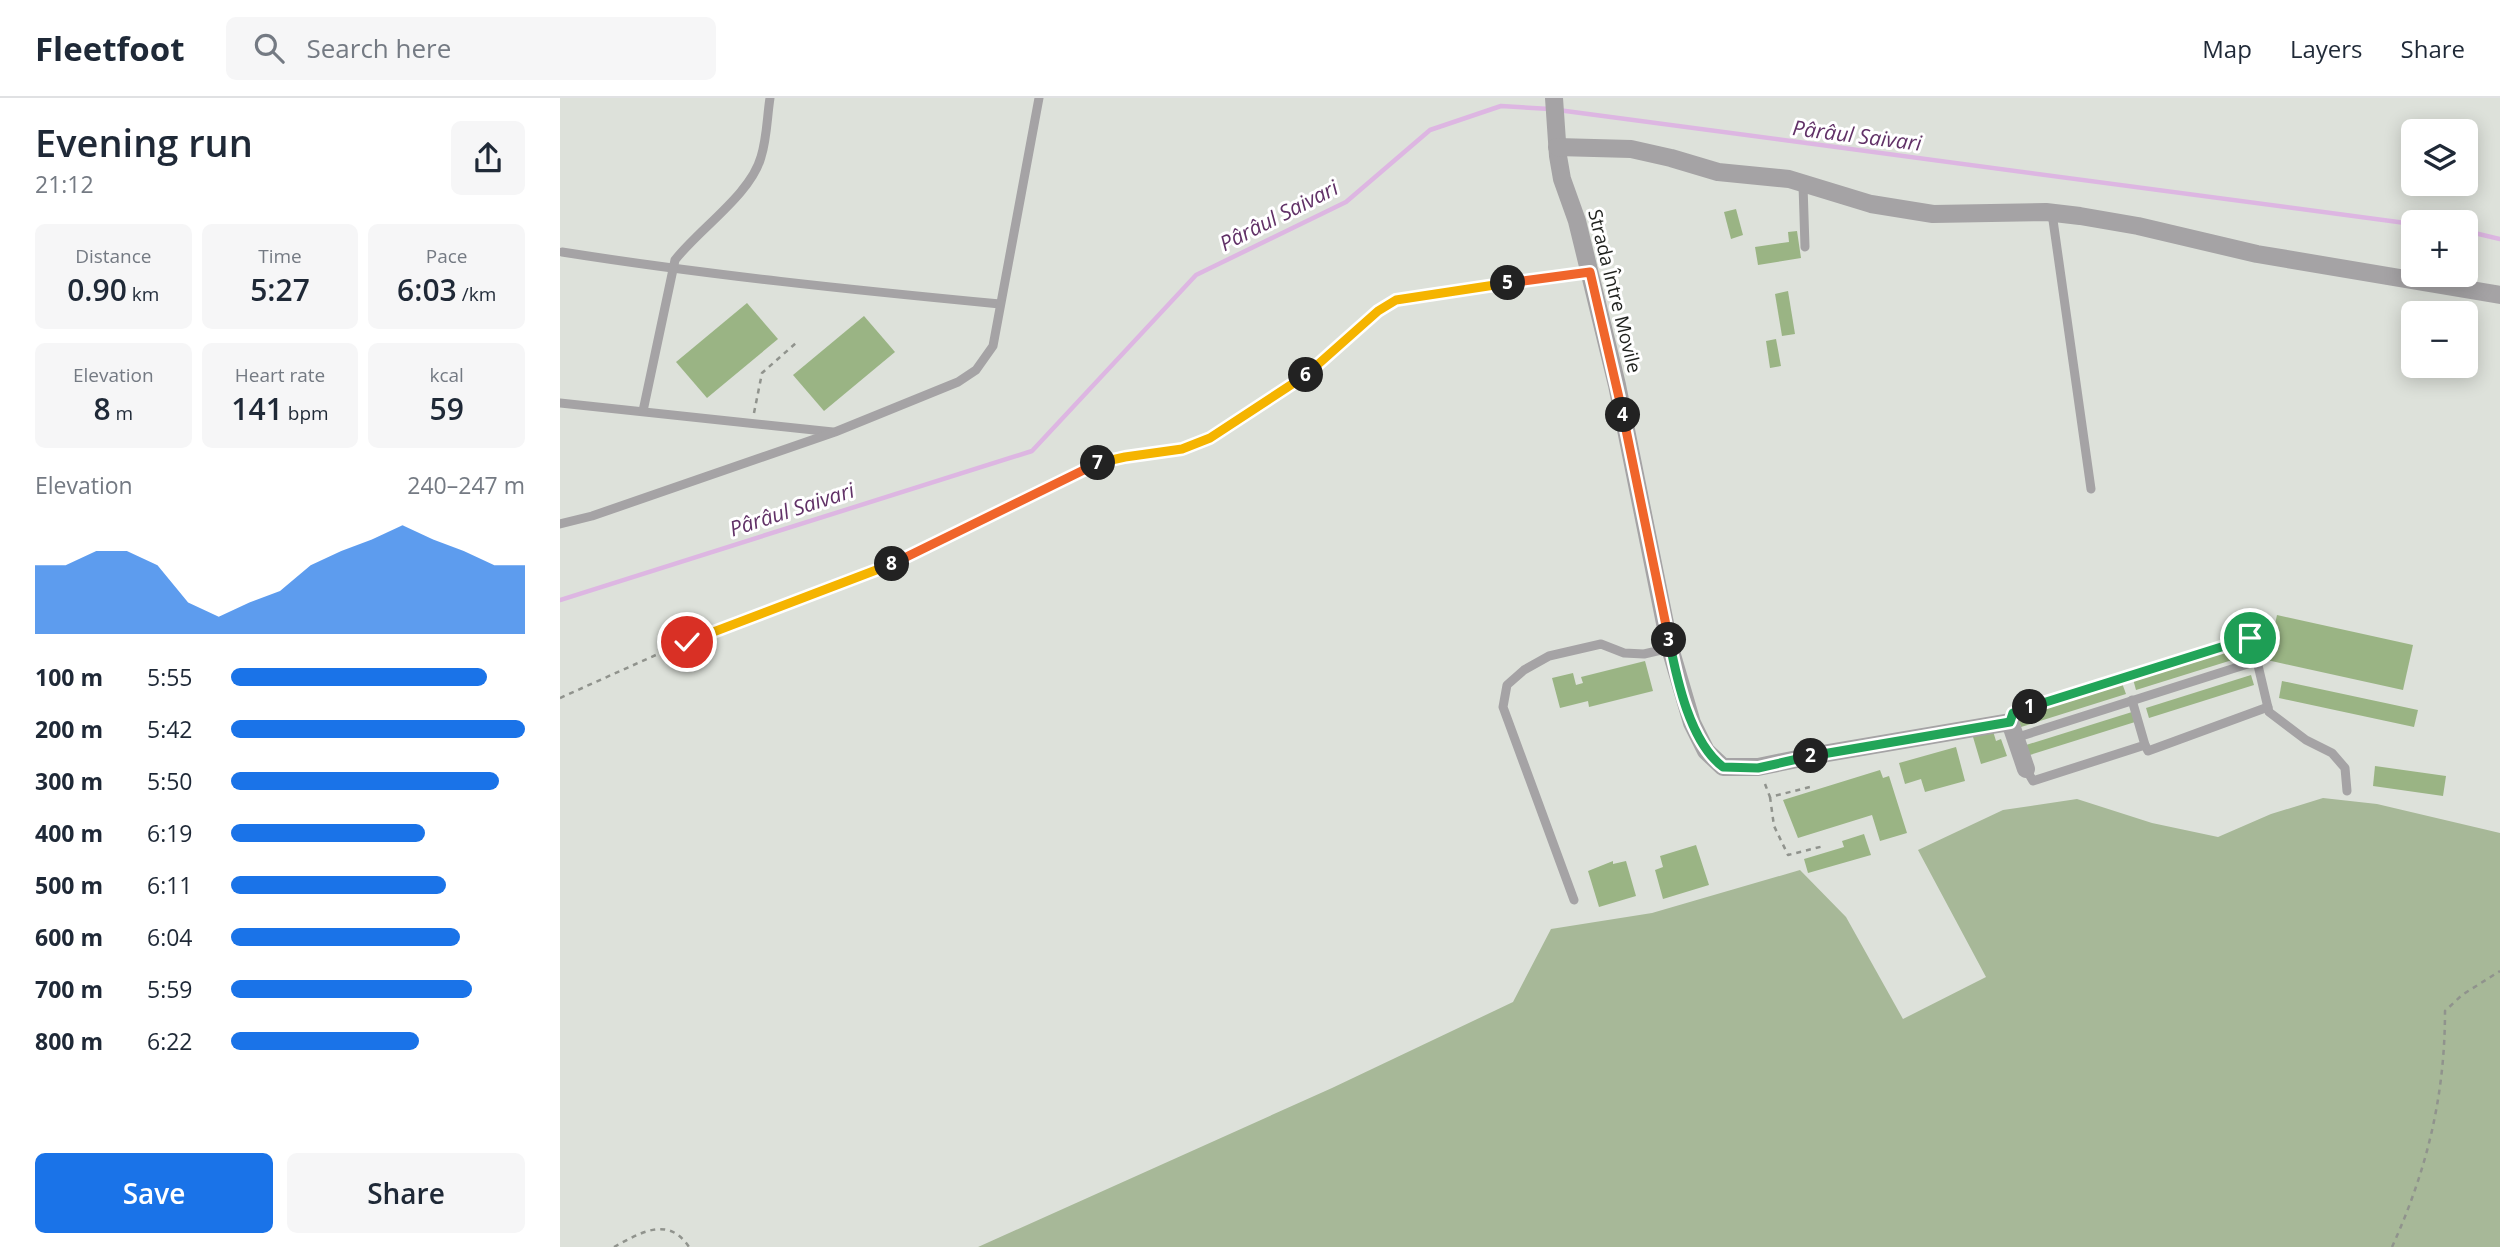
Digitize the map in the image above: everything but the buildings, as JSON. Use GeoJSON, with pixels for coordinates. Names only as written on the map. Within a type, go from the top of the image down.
{"type":"FeatureCollection","features":[{"type":"Feature","properties":{"kind":"street","name":"Strada Între Movile"},"geometry":{"type":"LineString","coordinates":[[1554,98],[1562,179],[1577,221],[1617,385],[1670,648],[1692,723],[1706,751],[1723,767],[1758,768],[1822,754],[2013,730]]}},
{"type":"Feature","properties":{"kind":"street"},"geometry":{"type":"LineString","coordinates":[[1558,147],[1631,149],[1718,172],[1789,179],[1871,204],[1933,214],[2052,213],[2138,226],[2270,256],[2500,295]]}},
{"type":"Feature","properties":{"kind":"street"},"geometry":{"type":"LineString","coordinates":[[2013,730],[2026,769]]}},
{"type":"Feature","properties":{"kind":"lane"},"geometry":{"type":"LineString","coordinates":[[643,411],[675,260],[744,188],[755,171],[761,157],[770,98]]}},
{"type":"Feature","properties":{"kind":"lane"},"geometry":{"type":"LineString","coordinates":[[560,524],[593,516],[835,432],[958,382],[976,370],[993,346],[1039,98]]}},
{"type":"Feature","properties":{"kind":"lane"},"geometry":{"type":"LineString","coordinates":[[1803,185],[1805,247]]}},
{"type":"Feature","properties":{"kind":"lane"},"geometry":{"type":"LineString","coordinates":[[2052,213],[2091,489]]}},
{"type":"Feature","properties":{"kind":"lane"},"geometry":{"type":"LineString","coordinates":[[562,252],[804,286],[1000,304]]}},
{"type":"Feature","properties":{"kind":"lane"},"geometry":{"type":"LineString","coordinates":[[560,402],[835,432]]}},
{"type":"Feature","properties":{"kind":"lane"},"geometry":{"type":"LineString","coordinates":[[1574,900],[1503,707],[1507,685],[1524,670],[1549,656],[1601,644],[1624,653],[1644,654],[1670,648]]}},
{"type":"Feature","properties":{"kind":"lane"},"geometry":{"type":"LineString","coordinates":[[2013,730],[2132,701],[2257,661],[2269,712],[2306,740],[2332,753],[2345,768],[2347,791]]}},
{"type":"Feature","properties":{"kind":"lane"},"geometry":{"type":"LineString","coordinates":[[2132,701],[2148,751],[2269,707]]}},
{"type":"Feature","properties":{"kind":"lane"},"geometry":{"type":"LineString","coordinates":[[2026,769],[2033,781],[2145,745]]}},
{"type":"Feature","properties":{"kind":"path"},"geometry":{"type":"LineString","coordinates":[[560,698],[687,642],[908,558],[1097,463],[1182,449],[1210,438],[1302,378],[1378,311],[1396,300],[1590,272]]}},
{"type":"Feature","properties":{"kind":"path"},"geometry":{"type":"LineString","coordinates":[[753,424],[762,373],[796,344]]}},
{"type":"Feature","properties":{"kind":"path"},"geometry":{"type":"LineString","coordinates":[[2013,730],[2013,713],[2250,638],[2257,661]]}},
{"type":"Feature","properties":{"kind":"path"},"geometry":{"type":"LineString","coordinates":[[1758,768],[1770,797],[1774,826],[1788,855],[1824,846]]}},
{"type":"Feature","properties":{"kind":"path"},"geometry":{"type":"LineString","coordinates":[[1770,797],[1814,786]]}},
{"type":"Feature","properties":{"kind":"path"},"geometry":{"type":"LineString","coordinates":[[2392,1247],[2413,1200],[2433,1128],[2445,1051],[2445,1011],[2462,995],[2500,971]]}},
{"type":"Feature","properties":{"kind":"path"},"geometry":{"type":"LineString","coordinates":[[614,1247],[650,1229],[667,1229],[684,1239],[689,1247]]}},
{"type":"Feature","properties":{"kind":"green space"},"geometry":{"type":"Polygon","coordinates":[[[2323,798],[2377,804],[2500,833],[2500,1247],[978,1247],[1332,1088],[1513,1002],[1551,929],[1652,913],[1800,870],[1846,917],[1903,1019],[1986,977],[1918,850],[2003,810],[2077,799],[2152,823],[2218,837],[2271,814],[2323,798]]]}},
{"type":"Feature","properties":{"kind":"waterway","name":"Pârâul Saivari"},"geometry":{"type":"LineString","coordinates":[[560,600],[1032,451],[1196,275],[1346,202],[1430,130],[1501,106],[1550,109]]}},
{"type":"Feature","properties":{"kind":"waterway","name":"Pârâul Saivari"},"geometry":{"type":"LineString","coordinates":[[1558,110],[2401,222]]}},
{"type":"Feature","properties":{"kind":"waterway","name":"Pârâul Saivari"},"geometry":{"type":"LineString","coordinates":[[2478,234],[2500,239]]}},
{"type":"Feature","properties":{"kind":"route"},"geometry":{"type":"LineString","coordinates":[[687,642],[908,558],[1097,463],[1182,449],[1210,438],[1302,378],[1378,311],[1396,300],[1590,272],[1617,385],[1681,691],[1692,723],[1706,751],[1723,767],[1758,768],[1822,754],[2010,722],[2013,713],[2250,638]]}}]}
